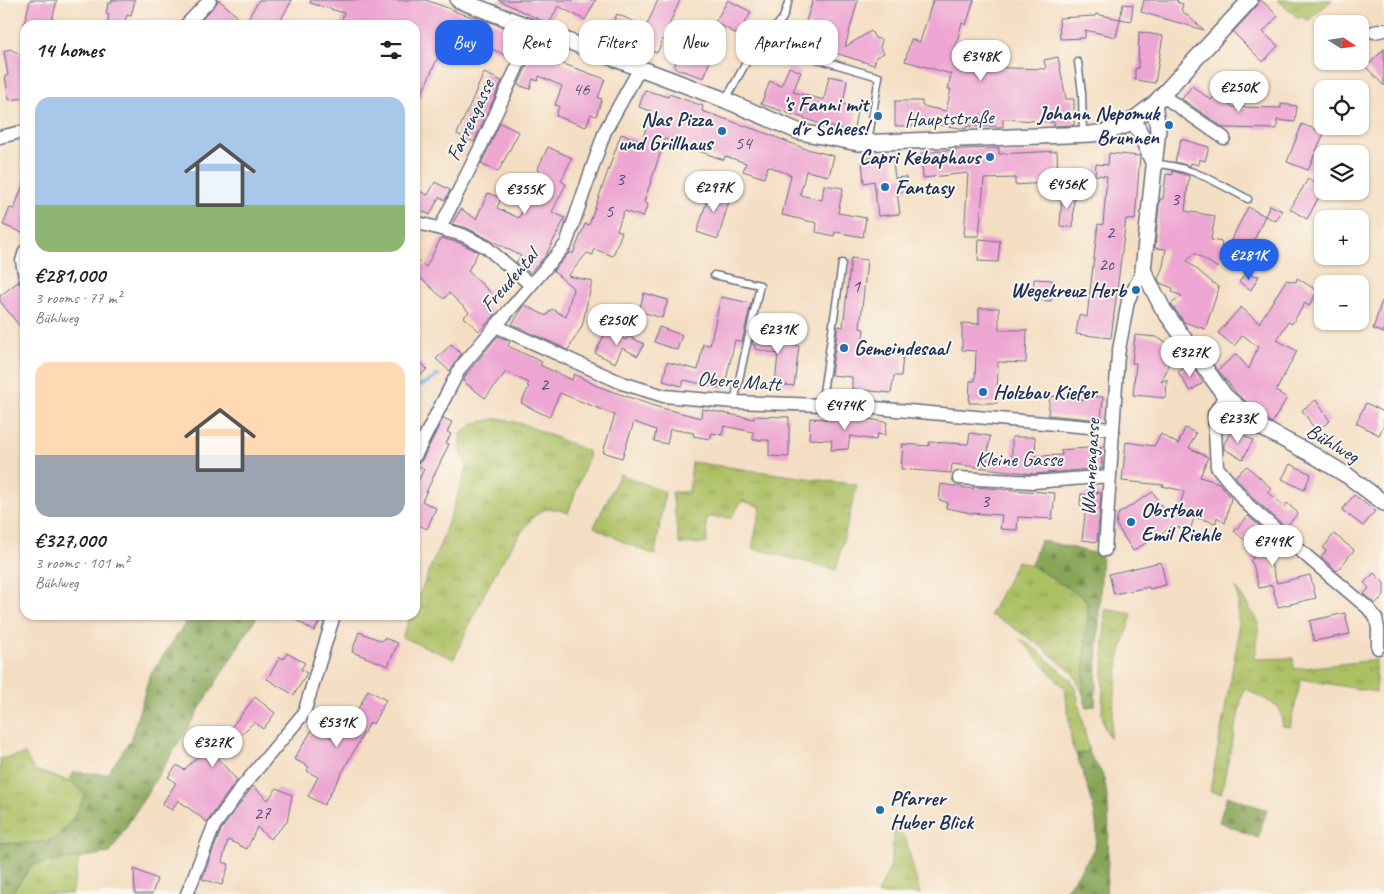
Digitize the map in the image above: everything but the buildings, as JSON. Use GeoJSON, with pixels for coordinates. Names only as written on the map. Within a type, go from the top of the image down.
{"type":"FeatureCollection","features":[{"type":"Feature","properties":{"kind":"street"},"geometry":{"type":"LineString","coordinates":[[191,20],[210,0]]}},
{"type":"Feature","properties":{"kind":"street","name":"Hauptstraße"},"geometry":{"type":"LineString","coordinates":[[458,0],[513,20]]}},
{"type":"Feature","properties":{"kind":"street","name":"Hauptstraße"},"geometry":{"type":"LineString","coordinates":[[569,41],[725,100],[800,132],[858,143],[1083,134],[1106,132],[1125,126],[1159,100],[1250,0]]}},
{"type":"Feature","properties":{"kind":"street","name":"Farrengasse"},"geometry":{"type":"LineString","coordinates":[[440,228],[481,146],[518,65]]}},
{"type":"Feature","properties":{"kind":"street","name":"Freudental"},"geometry":{"type":"LineString","coordinates":[[420,446],[460,368],[566,244],[605,131],[640,68]]}},
{"type":"Feature","properties":{"kind":"street"},"geometry":{"type":"LineString","coordinates":[[1143,270],[1158,129],[1159,100],[1224,138]]}},
{"type":"Feature","properties":{"kind":"street"},"geometry":{"type":"LineString","coordinates":[[1134,120],[1154,164]]}},
{"type":"Feature","properties":{"kind":"street"},"geometry":{"type":"LineString","coordinates":[[0,137],[20,132]]}},
{"type":"Feature","properties":{"kind":"street"},"geometry":{"type":"LineString","coordinates":[[420,223],[463,235],[486,247],[531,285]]}},
{"type":"Feature","properties":{"kind":"street","name":"Bühlweg"},"geometry":{"type":"LineString","coordinates":[[1143,270],[1162,309],[1225,396],[1262,428],[1348,476],[1384,503]]}},
{"type":"Feature","properties":{"kind":"street","name":"Wannengasse"},"geometry":{"type":"LineString","coordinates":[[1105,550],[1118,355],[1128,301],[1143,270]]}},
{"type":"Feature","properties":{"kind":"street","name":"Obere Matt"},"geometry":{"type":"LineString","coordinates":[[496,326],[622,383],[664,396],[734,402],[881,409],[1112,429]]}},
{"type":"Feature","properties":{"kind":"street"},"geometry":{"type":"LineString","coordinates":[[1225,396],[1214,414],[1217,467],[1248,505],[1368,608],[1376,618],[1378,648]]}},
{"type":"Feature","properties":{"kind":"street","name":"Kleine Gasse"},"geometry":{"type":"LineString","coordinates":[[959,478],[1034,482],[1110,476]]}},
{"type":"Feature","properties":{"kind":"street"},"geometry":{"type":"LineString","coordinates":[[187,894],[214,826],[242,787],[304,713],[332,620]]}},
{"type":"Feature","properties":{"kind":"lane"},"geometry":{"type":"LineString","coordinates":[[781,20],[789,0]]}},
{"type":"Feature","properties":{"kind":"lane"},"geometry":{"type":"LineString","coordinates":[[1078,62],[1082,93],[1083,134]]}},
{"type":"Feature","properties":{"kind":"lane"},"geometry":{"type":"LineString","coordinates":[[725,100],[745,65]]}},
{"type":"Feature","properties":{"kind":"lane"},"geometry":{"type":"LineString","coordinates":[[838,65],[879,77],[868,142]]}},
{"type":"Feature","properties":{"kind":"lane"},"geometry":{"type":"LineString","coordinates":[[1154,164],[1170,164],[1199,173],[1248,199]]}},
{"type":"Feature","properties":{"kind":"lane"},"geometry":{"type":"LineString","coordinates":[[821,406],[842,263]]}},
{"type":"Feature","properties":{"kind":"lane"},"geometry":{"type":"LineString","coordinates":[[714,275],[760,285],[734,402]]}},
{"type":"Feature","properties":{"kind":"green space"},"geometry":{"type":"Polygon","coordinates":[[[1278,0],[1332,0],[1309,20],[1296,16],[1278,0]]]}},
{"type":"Feature","properties":{"kind":"green space"},"geometry":{"type":"Polygon","coordinates":[[[499,418],[526,425],[588,451],[588,458],[568,513],[552,509],[545,510],[536,515],[530,520],[501,563],[484,594],[454,659],[402,637],[409,620],[420,620],[420,593],[441,542],[467,468],[461,450],[461,434],[475,423],[499,418]]]}},
{"type":"Feature","properties":{"kind":"green space"},"geometry":{"type":"Polygon","coordinates":[[[692,462],[857,485],[836,570],[752,548],[761,507],[742,501],[731,518],[706,517],[707,543],[679,544],[672,492],[689,492],[692,462]]]}},
{"type":"Feature","properties":{"kind":"green space"},"geometry":{"type":"Polygon","coordinates":[[[620,474],[665,492],[655,555],[625,543],[594,527],[620,474]]]}},
{"type":"Feature","properties":{"kind":"green space"},"geometry":{"type":"Polygon","coordinates":[[[1040,540],[1102,555],[1095,706],[1086,707],[1083,694],[1088,605],[1083,597],[1031,565],[1040,540]]]}},
{"type":"Feature","properties":{"kind":"green space"},"geometry":{"type":"Polygon","coordinates":[[[1017,561],[1031,565],[1083,597],[1088,605],[1083,694],[1073,673],[1039,645],[1005,622],[990,615],[1017,561]]]}},
{"type":"Feature","properties":{"kind":"green space"},"geometry":{"type":"Polygon","coordinates":[[[1236,588],[1259,622],[1255,659],[1293,658],[1294,669],[1376,660],[1376,692],[1301,679],[1290,727],[1283,726],[1279,707],[1244,688],[1221,794],[1210,791],[1238,638],[1238,599],[1236,588]]]}},
{"type":"Feature","properties":{"kind":"green space"},"geometry":{"type":"Polygon","coordinates":[[[1105,609],[1132,614],[1119,659],[1110,738],[1104,726],[1102,713],[1105,609]]]}},
{"type":"Feature","properties":{"kind":"green space"},"geometry":{"type":"Polygon","coordinates":[[[188,620],[255,620],[110,853],[32,865],[11,894],[0,894],[0,843],[45,841],[51,840],[61,833],[76,813],[86,794],[69,781],[73,772],[107,774],[130,741],[150,675],[188,620]]]}},
{"type":"Feature","properties":{"kind":"green space"},"geometry":{"type":"Polygon","coordinates":[[[1020,639],[1033,647],[1071,680],[1076,690],[1089,752],[1076,754],[1072,745],[1065,689],[1020,639]]]}},
{"type":"Feature","properties":{"kind":"green space"},"geometry":{"type":"Polygon","coordinates":[[[1089,752],[1103,775],[1108,805],[1109,836],[1106,894],[1062,894],[1093,850],[1097,835],[1094,812],[1076,754],[1089,752]]]}},
{"type":"Feature","properties":{"kind":"green space"},"geometry":{"type":"Polygon","coordinates":[[[25,754],[34,770],[69,781],[86,794],[71,820],[61,833],[51,840],[39,843],[0,843],[0,759],[25,754]]]}},
{"type":"Feature","properties":{"kind":"green space"},"geometry":{"type":"Polygon","coordinates":[[[1227,796],[1267,810],[1258,838],[1219,822],[1227,796]]]}},
{"type":"Feature","properties":{"kind":"green space"},"geometry":{"type":"Polygon","coordinates":[[[895,827],[906,840],[920,894],[877,894],[890,868],[895,827]]]}},
{"type":"Feature","properties":{"kind":"green space"},"geometry":{"type":"Polygon","coordinates":[[[79,858],[72,894],[11,894],[32,865],[79,858]]]}},
{"type":"Feature","properties":{"kind":"waterway"},"geometry":{"type":"LineString","coordinates":[[420,385],[427,383],[438,375]]}},
{"type":"Feature","properties":{"kind":"place","name":"'s Fanni mit d'r Schees!"},"geometry":{"type":"Point","coordinates":[878,116]}},
{"type":"Feature","properties":{"kind":"place","name":"Johann Nepomuk Brunnen"},"geometry":{"type":"Point","coordinates":[1169,125]}},
{"type":"Feature","properties":{"kind":"place","name":"Nas Pizza und Grillhaus"},"geometry":{"type":"Point","coordinates":[722,131]}},
{"type":"Feature","properties":{"kind":"place","name":"Capri Kebaphaus"},"geometry":{"type":"Point","coordinates":[990,157]}},
{"type":"Feature","properties":{"kind":"place","name":"Fantasy"},"geometry":{"type":"Point","coordinates":[885,187]}},
{"type":"Feature","properties":{"kind":"place","name":"Wegekreuz Herb"},"geometry":{"type":"Point","coordinates":[1136,290]}},
{"type":"Feature","properties":{"kind":"place","name":"Gemeindesaal"},"geometry":{"type":"Point","coordinates":[844,348]}},
{"type":"Feature","properties":{"kind":"place","name":"Holzbau Kiefer"},"geometry":{"type":"Point","coordinates":[983,392]}},
{"type":"Feature","properties":{"kind":"place","name":"Obstbau Emil Riehle"},"geometry":{"type":"Point","coordinates":[1131,522]}},
{"type":"Feature","properties":{"kind":"place","name":"Pfarrer Huber Blick"},"geometry":{"type":"Point","coordinates":[880,810]}}]}
